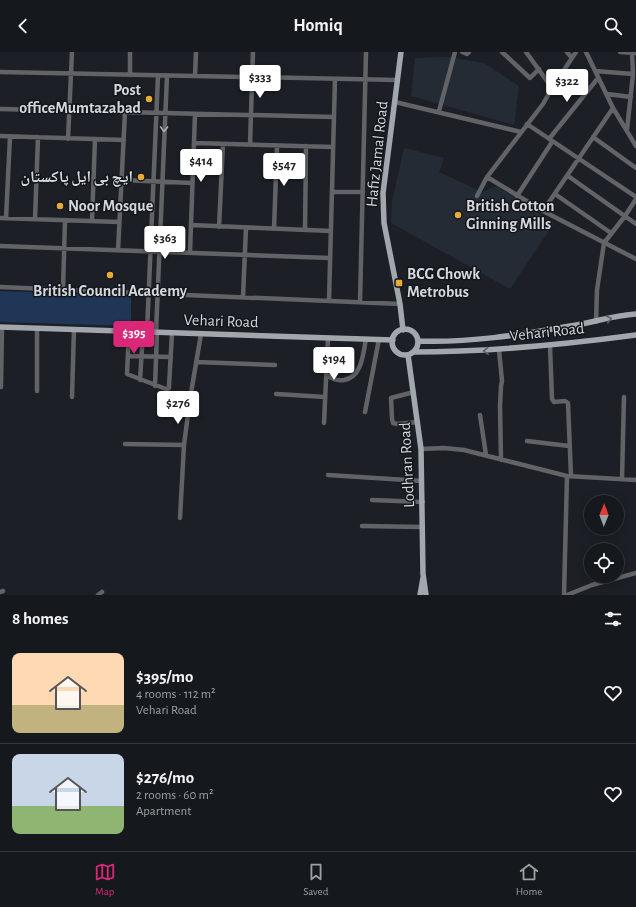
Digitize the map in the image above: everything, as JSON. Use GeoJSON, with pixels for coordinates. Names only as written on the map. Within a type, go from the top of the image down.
{"type":"FeatureCollection","features":[{"type":"Feature","properties":{"kind":"main road","name":"Hafiz Jamal Road"},"geometry":{"type":"LineString","coordinates":[[400,53],[383,193],[384,223],[404,330]]}},
{"type":"Feature","properties":{"kind":"main road","name":"Vehari Road"},"geometry":{"type":"LineString","coordinates":[[418,341],[442,342],[519,334],[636,314]]}},
{"type":"Feature","properties":{"kind":"main road","name":"Vehari Road"},"geometry":{"type":"LineString","coordinates":[[1,327],[393,340]]}},
{"type":"Feature","properties":{"kind":"main road"},"geometry":{"type":"LineString","coordinates":[[404,330],[413,332],[418,341],[417,347],[411,354],[404,355],[396,352],[392,344],[393,340],[396,333],[404,330]]}},
{"type":"Feature","properties":{"kind":"main road","name":"Vehari Road"},"geometry":{"type":"LineString","coordinates":[[411,354],[550,346],[636,335]]}},
{"type":"Feature","properties":{"kind":"main road","name":"Lodhran Road"},"geometry":{"type":"LineString","coordinates":[[411,354],[421,449],[423,502],[423,574],[420,595]]}},
{"type":"Feature","properties":{"kind":"main road","name":"Lodhran Road"},"geometry":{"type":"LineString","coordinates":[[423,574],[426,595]]}},
{"type":"Feature","properties":{"kind":"street"},"geometry":{"type":"LineString","coordinates":[[68,139],[72,52]]}},
{"type":"Feature","properties":{"kind":"street"},"geometry":{"type":"LineString","coordinates":[[130,52],[130,75]]}},
{"type":"Feature","properties":{"kind":"street"},"geometry":{"type":"LineString","coordinates":[[195,76],[196,52]]}},
{"type":"Feature","properties":{"kind":"street"},"geometry":{"type":"LineString","coordinates":[[250,145],[253,52]]}},
{"type":"Feature","properties":{"kind":"street"},"geometry":{"type":"LineString","coordinates":[[360,302],[366,52]]}},
{"type":"Feature","properties":{"kind":"street"},"geometry":{"type":"LineString","coordinates":[[439,111],[455,52]]}},
{"type":"Feature","properties":{"kind":"street"},"geometry":{"type":"LineString","coordinates":[[462,52],[468,54],[469,52]]}},
{"type":"Feature","properties":{"kind":"street"},"geometry":{"type":"LineString","coordinates":[[502,52],[531,78],[539,70]]}},
{"type":"Feature","properties":{"kind":"street"},"geometry":{"type":"LineString","coordinates":[[526,52],[552,88]]}},
{"type":"Feature","properties":{"kind":"street"},"geometry":{"type":"LineString","coordinates":[[567,52],[572,58]]}},
{"type":"Feature","properties":{"kind":"street"},"geometry":{"type":"LineString","coordinates":[[476,196],[487,177],[543,104],[576,52]]}},
{"type":"Feature","properties":{"kind":"street"},"geometry":{"type":"LineString","coordinates":[[586,52],[613,108],[636,146]]}},
{"type":"Feature","properties":{"kind":"street"},"geometry":{"type":"LineString","coordinates":[[620,52],[636,53]]}},
{"type":"Feature","properties":{"kind":"street"},"geometry":{"type":"LineString","coordinates":[[627,130],[633,74],[632,52]]}},
{"type":"Feature","properties":{"kind":"street"},"geometry":{"type":"LineString","coordinates":[[595,71],[633,74]]}},
{"type":"Feature","properties":{"kind":"street"},"geometry":{"type":"LineString","coordinates":[[0,72],[397,80]]}},
{"type":"Feature","properties":{"kind":"street"},"geometry":{"type":"LineString","coordinates":[[140,380],[149,294],[158,76]]}},
{"type":"Feature","properties":{"kind":"street"},"geometry":{"type":"LineString","coordinates":[[155,386],[167,76]]}},
{"type":"Feature","properties":{"kind":"street"},"geometry":{"type":"LineString","coordinates":[[517,196],[550,140],[598,78]]}},
{"type":"Feature","properties":{"kind":"street"},"geometry":{"type":"LineString","coordinates":[[329,301],[335,79]]}},
{"type":"Feature","properties":{"kind":"street"},"geometry":{"type":"LineString","coordinates":[[607,94],[631,97]]}},
{"type":"Feature","properties":{"kind":"street"},"geometry":{"type":"LineString","coordinates":[[395,102],[439,111],[521,132]]}},
{"type":"Feature","properties":{"kind":"street"},"geometry":{"type":"LineString","coordinates":[[543,212],[613,108]]}},
{"type":"Feature","properties":{"kind":"street"},"geometry":{"type":"LineString","coordinates":[[0,109],[334,117]]}},
{"type":"Feature","properties":{"kind":"street"},"geometry":{"type":"LineString","coordinates":[[118,250],[125,112]]}},
{"type":"Feature","properties":{"kind":"street"},"geometry":{"type":"LineString","coordinates":[[190,252],[195,114]]}},
{"type":"Feature","properties":{"kind":"street"},"geometry":{"type":"LineString","coordinates":[[527,124],[636,198],[625,216],[610,233],[604,243],[597,290],[596,322]]}},
{"type":"Feature","properties":{"kind":"street"},"geometry":{"type":"LineString","coordinates":[[0,136],[124,140]]}},
{"type":"Feature","properties":{"kind":"street"},"geometry":{"type":"LineString","coordinates":[[6,218],[10,136]]}},
{"type":"Feature","properties":{"kind":"street"},"geometry":{"type":"LineString","coordinates":[[35,219],[38,137]]}},
{"type":"Feature","properties":{"kind":"street"},"geometry":{"type":"LineString","coordinates":[[593,137],[636,168]]}},
{"type":"Feature","properties":{"kind":"street"},"geometry":{"type":"LineString","coordinates":[[92,221],[95,139]]}},
{"type":"Feature","properties":{"kind":"street"},"geometry":{"type":"LineString","coordinates":[[194,143],[333,147]]}},
{"type":"Feature","properties":{"kind":"street"},"geometry":{"type":"LineString","coordinates":[[219,226],[223,144]]}},
{"type":"Feature","properties":{"kind":"street"},"geometry":{"type":"LineString","coordinates":[[274,229],[277,146]]}},
{"type":"Feature","properties":{"kind":"street"},"geometry":{"type":"LineString","coordinates":[[305,230],[306,146]]}},
{"type":"Feature","properties":{"kind":"street"},"geometry":{"type":"LineString","coordinates":[[568,176],[636,224]]}},
{"type":"Feature","properties":{"kind":"street"},"geometry":{"type":"LineString","coordinates":[[487,177],[543,212],[636,259]]}},
{"type":"Feature","properties":{"kind":"street"},"geometry":{"type":"LineString","coordinates":[[122,180],[192,183]]}},
{"type":"Feature","properties":{"kind":"street"},"geometry":{"type":"LineString","coordinates":[[332,192],[363,192]]}},
{"type":"Feature","properties":{"kind":"street"},"geometry":{"type":"LineString","coordinates":[[555,194],[610,233]]}},
{"type":"Feature","properties":{"kind":"street"},"geometry":{"type":"LineString","coordinates":[[0,218],[119,222]]}},
{"type":"Feature","properties":{"kind":"street"},"geometry":{"type":"LineString","coordinates":[[63,290],[66,220]]}},
{"type":"Feature","properties":{"kind":"street"},"geometry":{"type":"LineString","coordinates":[[191,225],[331,231]]}},
{"type":"Feature","properties":{"kind":"street"},"geometry":{"type":"LineString","coordinates":[[243,297],[246,228]]}},
{"type":"Feature","properties":{"kind":"street"},"geometry":{"type":"LineString","coordinates":[[0,246],[330,258]]}},
{"type":"Feature","properties":{"kind":"street"},"geometry":{"type":"LineString","coordinates":[[0,287],[400,304]]}},
{"type":"Feature","properties":{"kind":"street"},"geometry":{"type":"LineString","coordinates":[[1,327],[1,387]]}},
{"type":"Feature","properties":{"kind":"street"},"geometry":{"type":"LineString","coordinates":[[36,391],[38,328]]}},
{"type":"Feature","properties":{"kind":"street"},"geometry":{"type":"LineString","coordinates":[[72,397],[74,329]]}},
{"type":"Feature","properties":{"kind":"street"},"geometry":{"type":"LineString","coordinates":[[129,331],[127,374],[166,389],[169,388],[172,333]]}},
{"type":"Feature","properties":{"kind":"street"},"geometry":{"type":"LineString","coordinates":[[180,518],[184,445],[201,334]]}},
{"type":"Feature","properties":{"kind":"street"},"geometry":{"type":"LineString","coordinates":[[324,423],[328,338]]}},
{"type":"Feature","properties":{"kind":"street"},"geometry":{"type":"LineString","coordinates":[[326,374],[335,380],[343,380],[350,378],[357,373],[366,339]]}},
{"type":"Feature","properties":{"kind":"street"},"geometry":{"type":"LineString","coordinates":[[365,412],[379,339]]}},
{"type":"Feature","properties":{"kind":"street"},"geometry":{"type":"LineString","coordinates":[[550,346],[552,399],[554,402],[565,401],[568,403],[569,476],[566,595],[592,585],[636,573]]}},
{"type":"Feature","properties":{"kind":"street"},"geometry":{"type":"LineString","coordinates":[[499,350],[502,380],[500,406],[501,460]]}},
{"type":"Feature","properties":{"kind":"street"},"geometry":{"type":"LineString","coordinates":[[128,356],[171,357]]}},
{"type":"Feature","properties":{"kind":"street"},"geometry":{"type":"LineString","coordinates":[[196,362],[274,365]]}},
{"type":"Feature","properties":{"kind":"street"},"geometry":{"type":"LineString","coordinates":[[414,392],[391,398],[392,419],[393,423],[397,424],[418,422]]}},
{"type":"Feature","properties":{"kind":"street"},"geometry":{"type":"LineString","coordinates":[[276,394],[325,397]]}},
{"type":"Feature","properties":{"kind":"street"},"geometry":{"type":"LineString","coordinates":[[622,479],[624,397]]}},
{"type":"Feature","properties":{"kind":"street"},"geometry":{"type":"LineString","coordinates":[[480,415],[486,455]]}},
{"type":"Feature","properties":{"kind":"street"},"geometry":{"type":"LineString","coordinates":[[527,441],[569,446]]}},
{"type":"Feature","properties":{"kind":"street"},"geometry":{"type":"LineString","coordinates":[[125,444],[184,445]]}},
{"type":"Feature","properties":{"kind":"street"},"geometry":{"type":"LineString","coordinates":[[421,449],[444,448],[464,450],[569,476],[636,480]]}},
{"type":"Feature","properties":{"kind":"street"},"geometry":{"type":"LineString","coordinates":[[328,475],[422,481]]}},
{"type":"Feature","properties":{"kind":"street"},"geometry":{"type":"LineString","coordinates":[[372,500],[423,502]]}},
{"type":"Feature","properties":{"kind":"street"},"geometry":{"type":"LineString","coordinates":[[362,526],[423,527]]}},
{"type":"Feature","properties":{"kind":"shaded area"},"geometry":{"type":"Polygon","coordinates":[[[450,57],[484,63],[519,86],[514,125],[411,96],[415,58],[450,57]]]}},
{"type":"Feature","properties":{"kind":"shaded area","name":"British Cotton Ginning Mills"},"geometry":{"type":"Polygon","coordinates":[[[404,148],[444,158],[439,172],[482,192],[497,186],[554,223],[510,289],[391,223],[392,202],[404,148]]]}},
{"type":"Feature","properties":{"kind":"shaded area"},"geometry":{"type":"Polygon","coordinates":[[[0,291],[131,296],[131,326],[0,322],[0,291]]]}},
{"type":"Feature","properties":{"kind":"place","name":"Post officeMumtazabad"},"geometry":{"type":"Point","coordinates":[149,99]}},
{"type":"Feature","properties":{"kind":"place","name":"ایچ بی ایل پاکستان"},"geometry":{"type":"Point","coordinates":[141,177]}},
{"type":"Feature","properties":{"kind":"place","name":"Noor Mosque"},"geometry":{"type":"Point","coordinates":[60,206]}},
{"type":"Feature","properties":{"kind":"place","name":"British Cotton Ginning Mills"},"geometry":{"type":"Point","coordinates":[458,215]}},
{"type":"Feature","properties":{"kind":"place","name":"British Council Academy"},"geometry":{"type":"Point","coordinates":[110,275]}},
{"type":"Feature","properties":{"kind":"place","name":"BCG Chowk Metrobus"},"geometry":{"type":"Point","coordinates":[399,283]}}]}
